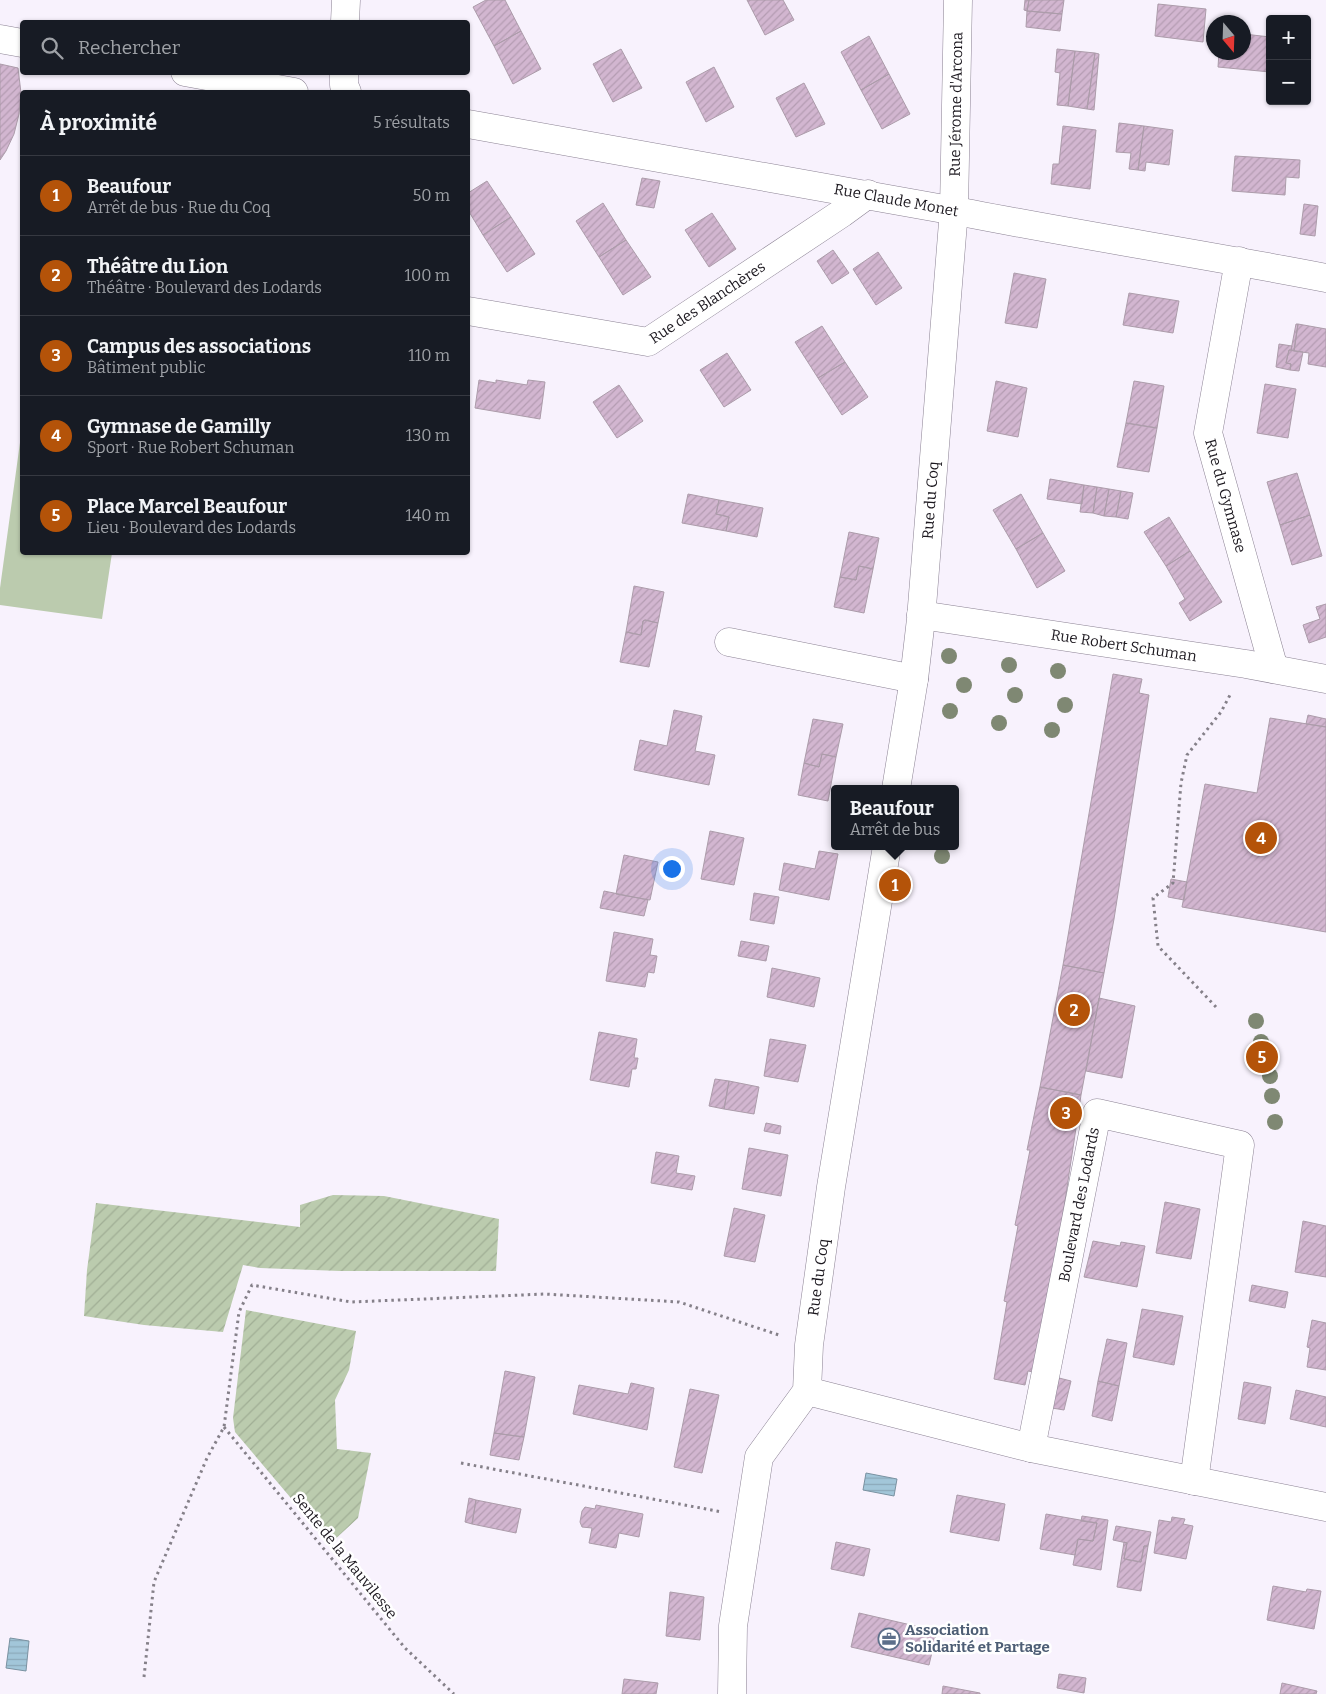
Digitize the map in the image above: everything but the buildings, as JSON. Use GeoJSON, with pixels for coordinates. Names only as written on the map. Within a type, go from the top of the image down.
{"type":"FeatureCollection","features":[{"type":"Feature","properties":{"kind":"street"},"geometry":{"type":"LineString","coordinates":[[346,0],[346,20]]}},
{"type":"Feature","properties":{"kind":"street","name":"Rue Jérome d'Arcona"},"geometry":{"type":"LineString","coordinates":[[954,210],[958,0]]}},
{"type":"Feature","properties":{"kind":"street"},"geometry":{"type":"LineString","coordinates":[[0,39],[20,43]]}},
{"type":"Feature","properties":{"kind":"street"},"geometry":{"type":"LineString","coordinates":[[201,75],[283,90]]}},
{"type":"Feature","properties":{"kind":"street"},"geometry":{"type":"LineString","coordinates":[[344,75],[346,90]]}},
{"type":"Feature","properties":{"kind":"street","name":"Rue Claude Monet"},"geometry":{"type":"LineString","coordinates":[[470,124],[868,194],[1326,278]]}},
{"type":"Feature","properties":{"kind":"street","name":"Rue des Blanchères"},"geometry":{"type":"LineString","coordinates":[[470,312],[648,342],[868,194]]}},
{"type":"Feature","properties":{"kind":"street","name":"Rue du Coq"},"geometry":{"type":"LineString","coordinates":[[897,785],[914,679],[921,615],[954,210]]}},
{"type":"Feature","properties":{"kind":"street","name":"Rue du Gymnase"},"geometry":{"type":"LineString","coordinates":[[1238,261],[1208,433],[1274,669]]}},
{"type":"Feature","properties":{"kind":"street","name":"Rue Robert Schuman"},"geometry":{"type":"LineString","coordinates":[[921,615],[1274,669],[1326,679]]}},
{"type":"Feature","properties":{"kind":"street"},"geometry":{"type":"LineString","coordinates":[[729,642],[914,679]]}},
{"type":"Feature","properties":{"kind":"street","name":"Rue du Coq"},"geometry":{"type":"LineString","coordinates":[[807,1391],[809,1345],[831,1187],[886,850]]}},
{"type":"Feature","properties":{"kind":"street","name":"Boulevard des Lodards"},"geometry":{"type":"LineString","coordinates":[[1031,1448],[1097,1114],[1240,1145],[1194,1481]]}},
{"type":"Feature","properties":{"kind":"street"},"geometry":{"type":"LineString","coordinates":[[732,1694],[733,1626],[758,1457],[807,1391],[1031,1448],[1326,1507]]}},
{"type":"Feature","properties":{"kind":"path"},"geometry":{"type":"LineString","coordinates":[[1216,1007],[1158,946],[1153,898],[1173,883],[1181,784],[1187,755],[1221,712],[1230,695]]}},
{"type":"Feature","properties":{"kind":"path"},"geometry":{"type":"LineString","coordinates":[[144,1677],[154,1582],[207,1458],[224,1427],[239,1312],[252,1285],[351,1302],[545,1294],[679,1302],[789,1338]]}},
{"type":"Feature","properties":{"kind":"path","name":"Sente de la Mauvilesse"},"geometry":{"type":"LineString","coordinates":[[224,1427],[405,1648],[454,1694]]}},
{"type":"Feature","properties":{"kind":"path"},"geometry":{"type":"LineString","coordinates":[[461,1464],[749,1518]]}},
{"type":"Feature","properties":{"kind":"green space"},"geometry":{"type":"Polygon","coordinates":[[[20,443],[20,555],[112,555],[102,619],[0,605],[0,588],[20,443]]]}},
{"type":"Feature","properties":{"kind":"green space"},"geometry":{"type":"Polygon","coordinates":[[[333,1195],[384,1196],[499,1219],[496,1271],[340,1271],[260,1268],[243,1265],[223,1332],[144,1325],[84,1316],[87,1270],[96,1203],[300,1227],[300,1205],[333,1195]]]}},
{"type":"Feature","properties":{"kind":"green space"},"geometry":{"type":"Polygon","coordinates":[[[246,1310],[356,1331],[349,1370],[335,1400],[337,1449],[371,1453],[358,1518],[332,1542],[323,1536],[235,1432],[233,1418],[246,1310]]]}},
{"type":"Feature","properties":{"kind":"water"},"geometry":{"type":"Polygon","coordinates":[[[866,1473],[897,1479],[894,1496],[863,1490],[866,1473]]]}},
{"type":"Feature","properties":{"kind":"water"},"geometry":{"type":"Polygon","coordinates":[[[10,1638],[29,1641],[26,1671],[6,1668],[10,1638]]]}},
{"type":"Feature","properties":{"kind":"place","name":"Gymnase de Gamilly"},"geometry":{"type":"Point","coordinates":[1261,838]}},
{"type":"Feature","properties":{"kind":"place","name":"Beaufour"},"geometry":{"type":"Point","coordinates":[895,885]}},
{"type":"Feature","properties":{"kind":"place","name":"Théâtre du Lion"},"geometry":{"type":"Point","coordinates":[1074,1010]}},
{"type":"Feature","properties":{"kind":"place","name":"Place Marcel Beaufour"},"geometry":{"type":"Point","coordinates":[1262,1057]}},
{"type":"Feature","properties":{"kind":"place","name":"Campus des associations"},"geometry":{"type":"Point","coordinates":[1066,1113]}},
{"type":"Feature","properties":{"kind":"place","name":"Association Solidarité et Partage"},"geometry":{"type":"Point","coordinates":[889,1639]}}]}
